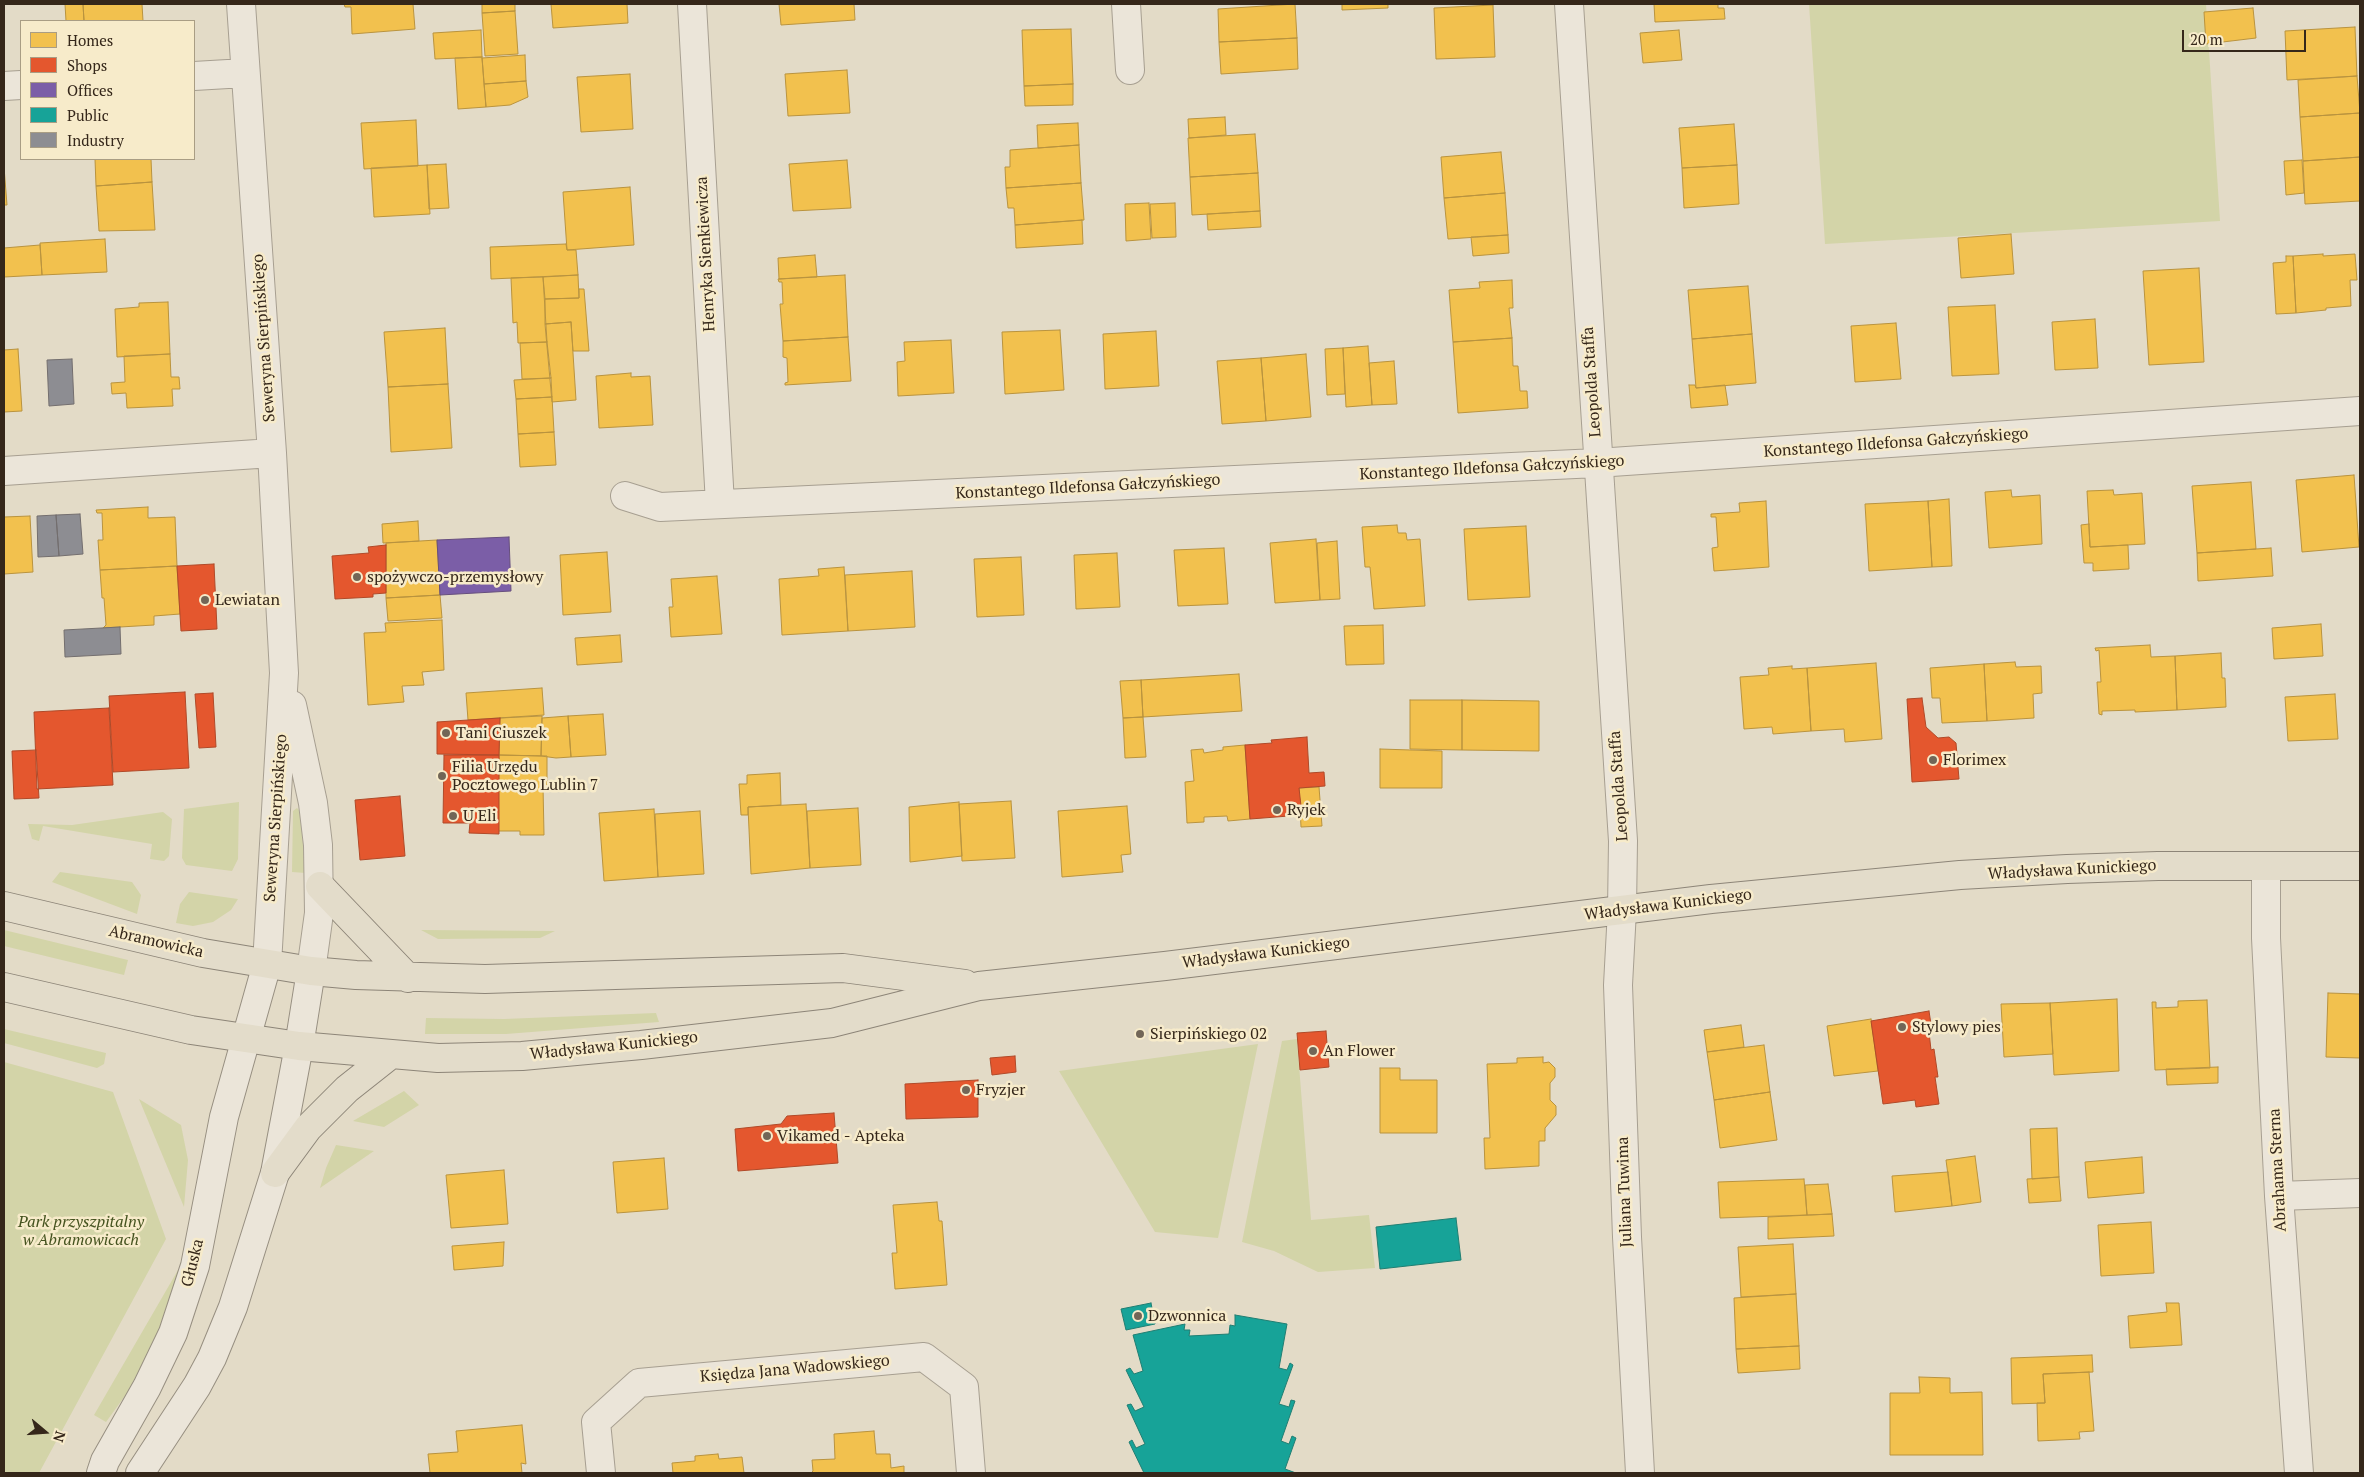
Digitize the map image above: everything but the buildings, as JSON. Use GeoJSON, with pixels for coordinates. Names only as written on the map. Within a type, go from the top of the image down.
{"type":"FeatureCollection","features":[{"type":"Feature","properties":{"kind":"main road","name":"Władysława Kunickiego"},"geometry":{"type":"LineString","coordinates":[[245,1039],[390,1055],[478,1058],[560,1053],[832,1023],[979,986],[1166,966],[1622,910],[1960,876],[2067,869],[2360,866]]}},
{"type":"Feature","properties":{"kind":"main road"},"geometry":{"type":"LineString","coordinates":[[320,886],[408,978]]}},
{"type":"Feature","properties":{"kind":"main road","name":"Abramowicka"},"geometry":{"type":"LineString","coordinates":[[4,906],[203,953],[311,971]]}},
{"type":"Feature","properties":{"kind":"main road","name":"Władysława Kunickiego"},"geometry":{"type":"LineString","coordinates":[[311,971],[408,978],[535,979],[842,968],[979,986]]}},
{"type":"Feature","properties":{"kind":"main road"},"geometry":{"type":"LineString","coordinates":[[4,987],[131,1017],[245,1039]]}},
{"type":"Feature","properties":{"kind":"main road"},"geometry":{"type":"LineString","coordinates":[[275,1173],[308,1128],[347,1089],[390,1055]]}},
{"type":"Feature","properties":{"kind":"street","name":"Seweryna Sierpińskiego"},"geometry":{"type":"LineString","coordinates":[[241,4],[272,453],[284,673],[267,964],[245,1039]]}},
{"type":"Feature","properties":{"kind":"street","name":"Henryka Sienkiewicza"},"geometry":{"type":"LineString","coordinates":[[692,4],[720,504]]}},
{"type":"Feature","properties":{"kind":"street"},"geometry":{"type":"LineString","coordinates":[[1126,4],[1130,70]]}},
{"type":"Feature","properties":{"kind":"street","name":"Leopolda Staffa"},"geometry":{"type":"LineString","coordinates":[[1569,4],[1597,463],[1623,841],[1622,910]]}},
{"type":"Feature","properties":{"kind":"street"},"geometry":{"type":"LineString","coordinates":[[195,76],[245,73]]}},
{"type":"Feature","properties":{"kind":"street"},"geometry":{"type":"LineString","coordinates":[[4,86],[20,85]]}},
{"type":"Feature","properties":{"kind":"street","name":"Konstantego Ildefonsa Gałczyńskiego"},"geometry":{"type":"LineString","coordinates":[[625,496],[660,507],[1597,463],[2360,411]]}},
{"type":"Feature","properties":{"kind":"street"},"geometry":{"type":"LineString","coordinates":[[4,470],[272,453]]}},
{"type":"Feature","properties":{"kind":"street","name":"Seweryna Sierpińskiego"},"geometry":{"type":"LineString","coordinates":[[284,673],[314,802],[320,886],[320,913],[299,1046]]}},
{"type":"Feature","properties":{"kind":"street","name":"Abrahama Sterna"},"geometry":{"type":"LineString","coordinates":[[2266,866],[2266,938],[2279,1196],[2299,1473]]}},
{"type":"Feature","properties":{"kind":"street","name":"Juliana Tuwima"},"geometry":{"type":"LineString","coordinates":[[1622,910],[1618,985],[1627,1237],[1640,1473]]}},
{"type":"Feature","properties":{"kind":"street","name":"Głuska"},"geometry":{"type":"LineString","coordinates":[[101,1473],[105,1461],[147,1387],[174,1333],[195,1266],[224,1117],[245,1039]]}},
{"type":"Feature","properties":{"kind":"street"},"geometry":{"type":"LineString","coordinates":[[140,1473],[212,1358],[233,1307],[275,1173],[299,1046]]}},
{"type":"Feature","properties":{"kind":"street"},"geometry":{"type":"LineString","coordinates":[[2279,1196],[2360,1193]]}},
{"type":"Feature","properties":{"kind":"street","name":"Księdza Jana Wadowskiego"},"geometry":{"type":"LineString","coordinates":[[601,1473],[596,1422],[639,1384],[924,1358],[964,1387],[971,1473]]}},
{"type":"Feature","properties":{"kind":"green space"},"geometry":{"type":"Polygon","coordinates":[[[1809,4],[2206,4],[2220,221],[1825,244],[1809,4]]]}},
{"type":"Feature","properties":{"kind":"green space"},"geometry":{"type":"Polygon","coordinates":[[[239,802],[238,859],[232,871],[186,865],[182,858],[184,809],[239,802]]]}},
{"type":"Feature","properties":{"kind":"green space"},"geometry":{"type":"Polygon","coordinates":[[[297,808],[300,811],[306,873],[292,872],[293,811],[297,808]]]}},
{"type":"Feature","properties":{"kind":"green space"},"geometry":{"type":"Polygon","coordinates":[[[163,812],[172,819],[169,856],[164,861],[150,859],[152,844],[43,826],[39,841],[32,839],[28,824],[72,825],[163,812]]]}},
{"type":"Feature","properties":{"kind":"green space"},"geometry":{"type":"Polygon","coordinates":[[[60,872],[132,882],[141,895],[137,914],[52,882],[60,872]]]}},
{"type":"Feature","properties":{"kind":"green space"},"geometry":{"type":"Polygon","coordinates":[[[189,892],[238,899],[231,910],[213,922],[193,926],[176,923],[180,904],[189,892]]]}},
{"type":"Feature","properties":{"kind":"green space"},"geometry":{"type":"Polygon","coordinates":[[[4,930],[128,960],[124,975],[4,946],[4,930]]]}},
{"type":"Feature","properties":{"kind":"green space"},"geometry":{"type":"Polygon","coordinates":[[[421,930],[555,931],[540,938],[438,939],[421,930]]]}},
{"type":"Feature","properties":{"kind":"green space"},"geometry":{"type":"Polygon","coordinates":[[[656,1013],[659,1022],[506,1034],[425,1034],[426,1018],[504,1019],[656,1013]]]}},
{"type":"Feature","properties":{"kind":"green space"},"geometry":{"type":"Polygon","coordinates":[[[4,1029],[106,1053],[104,1064],[97,1068],[4,1043],[4,1029]]]}},
{"type":"Feature","properties":{"kind":"green space"},"geometry":{"type":"Polygon","coordinates":[[[1297,1039],[1311,1220],[1369,1215],[1375,1268],[1318,1272],[1274,1251],[1242,1242],[1282,1041],[1297,1039]]]}},
{"type":"Feature","properties":{"kind":"green space"},"geometry":{"type":"Polygon","coordinates":[[[1258,1044],[1218,1238],[1155,1232],[1059,1071],[1258,1044]]]}},
{"type":"Feature","properties":{"kind":"green space","name":"Park przyszpitalny w Abramowicach"},"geometry":{"type":"Polygon","coordinates":[[[4,1062],[113,1092],[166,1239],[39,1473],[4,1473],[4,1062]]]}},
{"type":"Feature","properties":{"kind":"green space"},"geometry":{"type":"Polygon","coordinates":[[[404,1091],[419,1105],[384,1127],[353,1121],[404,1091]]]}},
{"type":"Feature","properties":{"kind":"green space"},"geometry":{"type":"Polygon","coordinates":[[[139,1099],[181,1125],[188,1160],[184,1207],[139,1099]]]}},
{"type":"Feature","properties":{"kind":"green space"},"geometry":{"type":"Polygon","coordinates":[[[336,1145],[374,1151],[320,1188],[326,1168],[336,1145]]]}},
{"type":"Feature","properties":{"kind":"green space"},"geometry":{"type":"Polygon","coordinates":[[[178,1270],[182,1271],[172,1301],[138,1378],[106,1422],[94,1415],[178,1270]]]}},
{"type":"Feature","properties":{"kind":"place","name":"spożywczo-przemysłowy"},"geometry":{"type":"Point","coordinates":[357,577]}},
{"type":"Feature","properties":{"kind":"place","name":"Lewiatan"},"geometry":{"type":"Point","coordinates":[205,600]}},
{"type":"Feature","properties":{"kind":"place","name":"Tani Ciuszek"},"geometry":{"type":"Point","coordinates":[446,733]}},
{"type":"Feature","properties":{"kind":"place","name":"Florimex"},"geometry":{"type":"Point","coordinates":[1933,760]}},
{"type":"Feature","properties":{"kind":"place","name":"Filia Urzędu Pocztowego Lublin 7"},"geometry":{"type":"Point","coordinates":[442,776]}},
{"type":"Feature","properties":{"kind":"place","name":"Ryjek"},"geometry":{"type":"Point","coordinates":[1277,810]}},
{"type":"Feature","properties":{"kind":"place","name":"U Eli"},"geometry":{"type":"Point","coordinates":[453,816]}},
{"type":"Feature","properties":{"kind":"place","name":"Stylowy pies"},"geometry":{"type":"Point","coordinates":[1902,1027]}},
{"type":"Feature","properties":{"kind":"place","name":"Sierpińskiego 02"},"geometry":{"type":"Point","coordinates":[1140,1034]}},
{"type":"Feature","properties":{"kind":"place","name":"An Flower"},"geometry":{"type":"Point","coordinates":[1313,1051]}},
{"type":"Feature","properties":{"kind":"place","name":"Fryzjer"},"geometry":{"type":"Point","coordinates":[966,1090]}},
{"type":"Feature","properties":{"kind":"place","name":"Vikamed - Apteka"},"geometry":{"type":"Point","coordinates":[767,1136]}},
{"type":"Feature","properties":{"kind":"place","name":"Dzwonnica"},"geometry":{"type":"Point","coordinates":[1138,1316]}}]}
